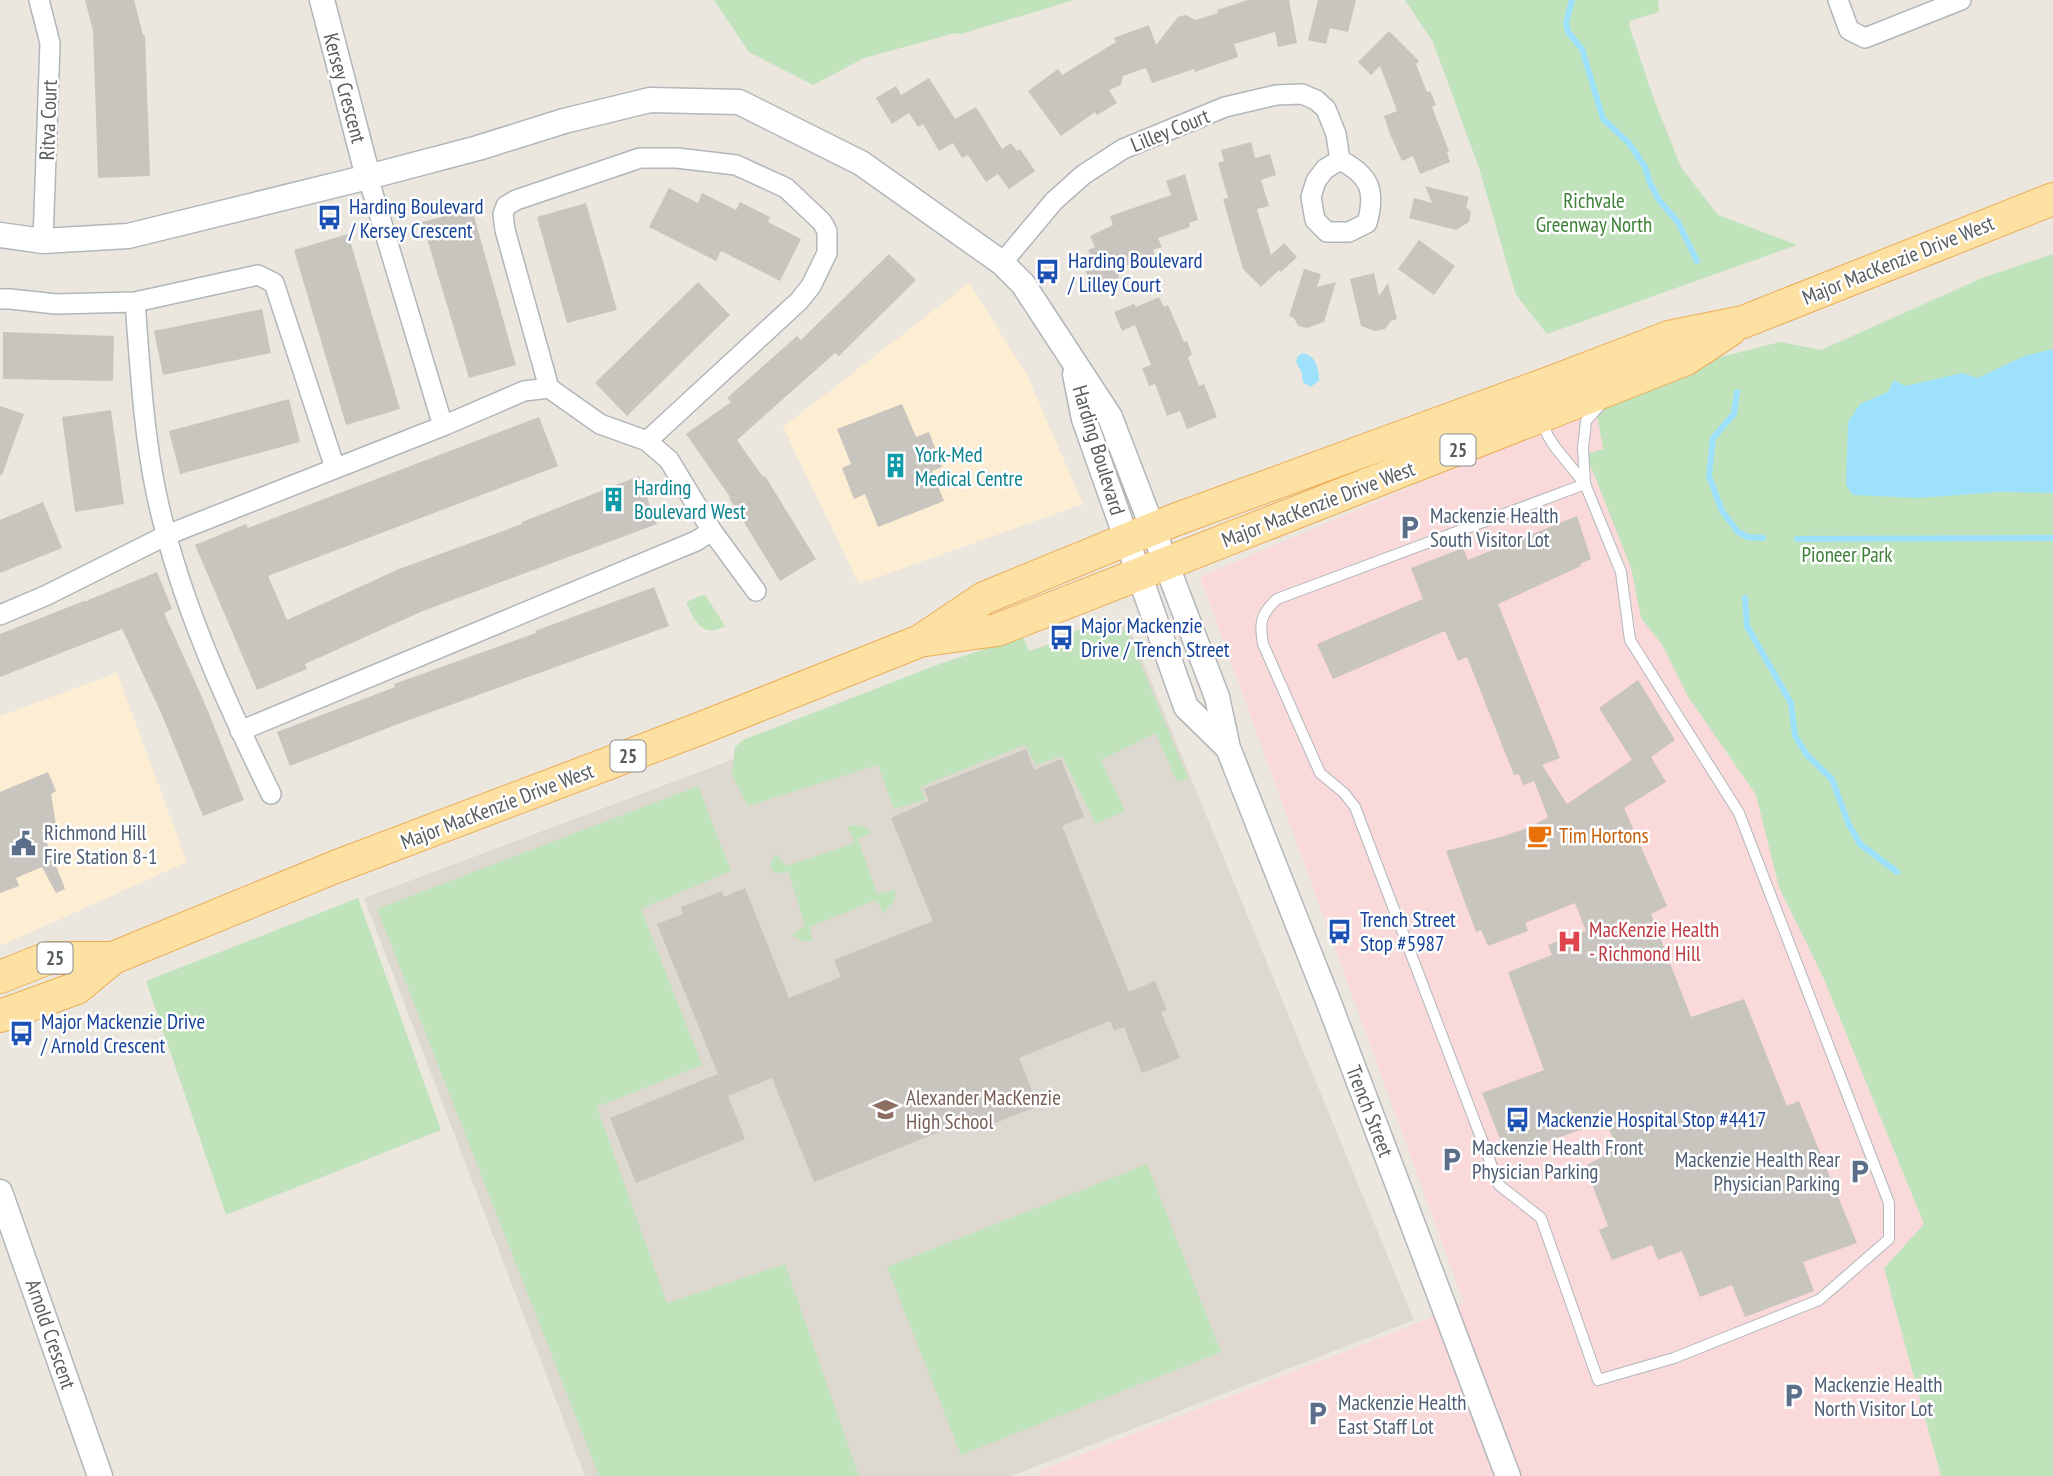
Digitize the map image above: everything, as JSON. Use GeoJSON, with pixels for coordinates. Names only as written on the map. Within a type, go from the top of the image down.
{"type":"FeatureCollection","features":[{"type":"Feature","properties":{"kind":"main road","name":"Major MacKenzie Drive West"},"geometry":{"type":"LineString","coordinates":[[920,641],[997,630],[1152,569],[1535,403],[1669,337],[1743,322],[2053,199]]}},
{"type":"Feature","properties":{"kind":"main road","name":"Major MacKenzie Drive West"},"geometry":{"type":"LineString","coordinates":[[0,1016],[77,988],[113,958],[335,867],[699,729],[920,641],[984,598],[1140,534],[1535,403],[1614,388],[1686,359],[1743,322]]}},
{"type":"Feature","properties":{"kind":"main road","name":"Major MacKenzie Drive West"},"geometry":{"type":"LineString","coordinates":[[0,977],[48,958],[113,958]]}},
{"type":"Feature","properties":{"kind":"street","name":"Ritva Court"},"geometry":{"type":"LineString","coordinates":[[39,0],[50,43],[43,241]]}},
{"type":"Feature","properties":{"kind":"street","name":"Kersey Crescent"},"geometry":{"type":"LineString","coordinates":[[322,0],[368,177]]}},
{"type":"Feature","properties":{"kind":"street"},"geometry":{"type":"LineString","coordinates":[[1838,0],[1849,30],[1865,38],[1961,0]]}},
{"type":"Feature","properties":{"kind":"street","name":"Lilley Court"},"geometry":{"type":"LineString","coordinates":[[1002,262],[1054,201],[1083,174],[1123,149],[1226,107],[1276,95],[1302,94],[1316,100],[1326,109],[1336,134],[1340,160]]}},
{"type":"Feature","properties":{"kind":"street"},"geometry":{"type":"LineString","coordinates":[[0,235],[43,241],[128,236],[368,177],[478,148],[564,121],[650,100],[739,102],[861,163],[1002,262]]}},
{"type":"Feature","properties":{"kind":"street"},"geometry":{"type":"LineString","coordinates":[[647,441],[799,301],[811,286],[827,253],[827,231],[822,222],[786,188],[736,165],[677,158],[640,158],[537,192],[506,206],[503,214],[505,230],[549,388],[600,424],[647,441],[669,460],[712,531],[755,591]]}},
{"type":"Feature","properties":{"kind":"street"},"geometry":{"type":"LineString","coordinates":[[368,177],[443,426]]}},
{"type":"Feature","properties":{"kind":"street","name":"Harding Boulevard"},"geometry":{"type":"LineString","coordinates":[[1002,262],[1023,284],[1072,360],[1084,419],[1140,534]]}},
{"type":"Feature","properties":{"kind":"street"},"geometry":{"type":"LineString","coordinates":[[0,299],[56,304],[135,302],[258,275],[274,283],[335,468]]}},
{"type":"Feature","properties":{"kind":"street"},"geometry":{"type":"LineString","coordinates":[[135,302],[147,438],[167,535],[198,632],[240,731],[271,794]]}},
{"type":"Feature","properties":{"kind":"street"},"geometry":{"type":"LineString","coordinates":[[0,615],[47,596],[167,535],[443,426],[524,391],[549,388]]}},
{"type":"Feature","properties":{"kind":"street"},"geometry":{"type":"LineString","coordinates":[[240,731],[671,552],[712,531]]}},
{"type":"Feature","properties":{"kind":"street","name":"Trench Street"},"geometry":{"type":"LineString","coordinates":[[1140,534],[1152,569],[1186,707],[1228,748],[1329,1003],[1508,1476]]}},
{"type":"Feature","properties":{"kind":"street","name":"Arnold Crescent"},"geometry":{"type":"LineString","coordinates":[[0,1192],[4,1216],[100,1476]]}},
{"type":"Feature","properties":{"kind":"lane"},"geometry":{"type":"LineString","coordinates":[[1585,484],[1583,448],[1586,421],[1614,388]]}},
{"type":"Feature","properties":{"kind":"lane"},"geometry":{"type":"LineString","coordinates":[[1535,403],[1548,436],[1585,484],[1621,572],[1630,640],[1739,813],[1889,1203],[1889,1239],[1819,1300],[1674,1358],[1598,1380],[1541,1218],[1499,1185],[1354,807],[1344,793],[1320,773],[1314,761],[1263,644],[1261,621],[1265,610],[1277,598],[1585,484]]}},
{"type":"Feature","properties":{"kind":"shaded area"},"geometry":{"type":"Polygon","coordinates":[[[969,283],[1027,375],[1083,504],[859,584],[783,427],[969,283]]]}},
{"type":"Feature","properties":{"kind":"shaded area","name":"MacKenzie Health - Richmond Hill"},"geometry":{"type":"Polygon","coordinates":[[[1596,408],[1609,481],[1646,612],[1687,695],[1756,795],[1779,887],[1823,977],[1924,1224],[1884,1268],[1941,1476],[1041,1476],[1039,1471],[1464,1303],[1200,577],[1596,408]]]}},
{"type":"Feature","properties":{"kind":"shaded area","name":"Alexander MacKenzie High School"},"geometry":{"type":"Polygon","coordinates":[[[1125,618],[1414,1320],[1011,1476],[585,1476],[364,898],[947,679],[1125,618]]]}},
{"type":"Feature","properties":{"kind":"shaded area"},"geometry":{"type":"Polygon","coordinates":[[[117,673],[187,862],[0,946],[0,716],[117,673]]]}},
{"type":"Feature","properties":{"kind":"green space"},"geometry":{"type":"Polygon","coordinates":[[[714,0],[1074,0],[961,34],[955,33],[864,58],[813,85],[749,52],[714,0]]]}},
{"type":"Feature","properties":{"kind":"green space","name":"Richvale Greenway North"},"geometry":{"type":"Polygon","coordinates":[[[1405,0],[1658,0],[1659,12],[1630,21],[1629,25],[1653,97],[1681,167],[1718,215],[1797,245],[1547,334],[1516,295],[1479,168],[1433,42],[1405,0]]]}},
{"type":"Feature","properties":{"kind":"green space","name":"Pioneer Park"},"geometry":{"type":"Polygon","coordinates":[[[2053,254],[2053,1476],[1941,1476],[1884,1268],[1924,1224],[1823,977],[1779,887],[1756,795],[1687,695],[1663,646],[1641,618],[1631,568],[1586,454],[1603,449],[1596,408],[1669,370],[1780,342],[1821,350],[1982,278],[2053,254]]]}},
{"type":"Feature","properties":{"kind":"green space"},"geometry":{"type":"Polygon","coordinates":[[[703,595],[725,626],[710,630],[696,621],[686,602],[703,595]]]}},
{"type":"Feature","properties":{"kind":"green space"},"geometry":{"type":"Polygon","coordinates":[[[1111,619],[1129,636],[1188,778],[1177,782],[1156,733],[1101,760],[1125,811],[1096,824],[1062,756],[1036,765],[1025,745],[920,787],[925,800],[894,809],[878,765],[748,806],[732,775],[735,747],[743,740],[942,663],[1023,637],[1029,651],[1064,641],[1062,635],[1111,619]]]}},
{"type":"Feature","properties":{"kind":"green space"},"geometry":{"type":"Polygon","coordinates":[[[698,786],[731,871],[641,909],[702,1065],[597,1107],[667,1303],[785,1264],[859,1476],[599,1476],[377,909],[698,786]]]}},
{"type":"Feature","properties":{"kind":"green space"},"geometry":{"type":"Polygon","coordinates":[[[859,825],[869,829],[871,833],[858,839],[877,894],[895,890],[895,899],[884,914],[876,900],[810,927],[813,941],[802,941],[792,935],[805,926],[788,871],[775,874],[770,866],[776,853],[786,866],[855,843],[847,826],[859,825]]]}},
{"type":"Feature","properties":{"kind":"green space"},"geometry":{"type":"Polygon","coordinates":[[[358,898],[441,1130],[226,1215],[146,981],[358,898]]]}},
{"type":"Feature","properties":{"kind":"green space"},"geometry":{"type":"Polygon","coordinates":[[[1147,1164],[1221,1352],[961,1455],[887,1267],[1147,1164]]]}},
{"type":"Feature","properties":{"kind":"water"},"geometry":{"type":"Polygon","coordinates":[[[2053,349],[2053,493],[1999,492],[1918,498],[1853,495],[1846,485],[1848,422],[1860,404],[1888,392],[1894,380],[1905,386],[1962,373],[1978,378],[2024,356],[2053,349]]]}},
{"type":"Feature","properties":{"kind":"water"},"geometry":{"type":"Polygon","coordinates":[[[1302,353],[1311,357],[1317,367],[1319,381],[1310,387],[1303,382],[1297,363],[1297,358],[1302,353]]]}},
{"type":"Feature","properties":{"kind":"building"},"geometry":{"type":"Polygon","coordinates":[[[85,0],[134,0],[145,35],[150,176],[98,178],[93,30],[85,0]]]}},
{"type":"Feature","properties":{"kind":"building"},"geometry":{"type":"Polygon","coordinates":[[[1248,0],[1289,0],[1297,43],[1278,47],[1275,32],[1234,44],[1238,57],[1195,72],[1194,69],[1152,83],[1146,68],[1123,76],[1121,85],[1109,90],[1117,103],[1097,115],[1095,112],[1061,136],[1028,91],[1058,69],[1062,75],[1116,42],[1114,38],[1149,25],[1156,45],[1178,17],[1185,15],[1196,20],[1248,0]]]}},
{"type":"Feature","properties":{"kind":"building"},"geometry":{"type":"Polygon","coordinates":[[[1318,0],[1356,0],[1348,32],[1330,28],[1326,44],[1308,40],[1318,0]]]}},
{"type":"Feature","properties":{"kind":"building"},"geometry":{"type":"Polygon","coordinates":[[[1389,31],[1419,61],[1416,64],[1427,92],[1430,91],[1436,105],[1432,107],[1449,151],[1450,162],[1420,174],[1413,156],[1402,161],[1390,134],[1384,116],[1397,111],[1380,66],[1371,75],[1358,62],[1389,31]]]}},
{"type":"Feature","properties":{"kind":"building"},"geometry":{"type":"Polygon","coordinates":[[[929,78],[955,119],[976,107],[1002,149],[1011,143],[1017,151],[1020,149],[1035,171],[1009,189],[998,174],[986,182],[968,155],[962,158],[953,143],[939,151],[923,124],[918,127],[909,113],[892,124],[876,98],[896,86],[901,95],[929,78]]]}},
{"type":"Feature","properties":{"kind":"building"},"geometry":{"type":"Polygon","coordinates":[[[1251,142],[1255,158],[1270,154],[1276,175],[1261,180],[1269,206],[1257,209],[1271,255],[1284,243],[1297,257],[1261,287],[1243,269],[1223,199],[1228,198],[1218,163],[1224,161],[1221,150],[1251,142]]]}},
{"type":"Feature","properties":{"kind":"building"},"geometry":{"type":"Polygon","coordinates":[[[1185,174],[1198,220],[1189,223],[1190,227],[1158,238],[1162,247],[1153,250],[1155,255],[1120,268],[1117,288],[1092,284],[1079,259],[1090,254],[1088,250],[1095,247],[1090,236],[1113,225],[1110,216],[1171,195],[1166,181],[1185,174]]]}},
{"type":"Feature","properties":{"kind":"building"},"geometry":{"type":"Polygon","coordinates":[[[1425,186],[1469,197],[1466,207],[1471,212],[1469,222],[1456,230],[1409,218],[1414,198],[1432,203],[1425,186]]]}},
{"type":"Feature","properties":{"kind":"building"},"geometry":{"type":"Polygon","coordinates":[[[669,188],[698,203],[702,193],[736,210],[740,202],[770,217],[768,222],[801,239],[780,281],[721,251],[716,261],[649,227],[669,188]]]}},
{"type":"Feature","properties":{"kind":"building"},"geometry":{"type":"Polygon","coordinates":[[[586,203],[617,310],[567,323],[537,217],[586,203]]]}},
{"type":"Feature","properties":{"kind":"building"},"geometry":{"type":"Polygon","coordinates":[[[472,209],[516,365],[469,378],[422,222],[472,209]]]}},
{"type":"Feature","properties":{"kind":"building"},"geometry":{"type":"Polygon","coordinates":[[[348,234],[400,409],[346,425],[294,250],[348,234]]]}},
{"type":"Feature","properties":{"kind":"building"},"geometry":{"type":"Polygon","coordinates":[[[1419,240],[1455,266],[1434,295],[1398,269],[1419,240]]]}},
{"type":"Feature","properties":{"kind":"building"},"geometry":{"type":"Polygon","coordinates":[[[889,254],[916,280],[839,356],[835,353],[737,440],[763,477],[765,476],[816,559],[780,581],[730,497],[686,434],[731,402],[727,398],[797,336],[801,340],[889,254]]]}},
{"type":"Feature","properties":{"kind":"building"},"geometry":{"type":"Polygon","coordinates":[[[1304,269],[1321,274],[1317,287],[1336,282],[1324,322],[1307,328],[1298,326],[1294,318],[1289,316],[1304,269]]]}},
{"type":"Feature","properties":{"kind":"building"},"geometry":{"type":"Polygon","coordinates":[[[1374,273],[1379,296],[1388,283],[1397,319],[1391,321],[1385,329],[1375,331],[1361,326],[1350,279],[1374,273]]]}},
{"type":"Feature","properties":{"kind":"building"},"geometry":{"type":"Polygon","coordinates":[[[698,282],[730,315],[627,416],[595,383],[698,282]]]}},
{"type":"Feature","properties":{"kind":"building"},"geometry":{"type":"Polygon","coordinates":[[[1159,297],[1164,307],[1168,305],[1184,342],[1187,341],[1192,354],[1188,358],[1199,386],[1204,384],[1217,417],[1187,429],[1180,411],[1167,416],[1155,384],[1149,386],[1142,368],[1151,365],[1135,325],[1122,331],[1114,312],[1134,304],[1136,307],[1159,297]]]}},
{"type":"Feature","properties":{"kind":"building"},"geometry":{"type":"Polygon","coordinates":[[[262,309],[271,353],[163,375],[154,331],[262,309]]]}},
{"type":"Feature","properties":{"kind":"building"},"geometry":{"type":"Polygon","coordinates":[[[3,332],[114,336],[113,381],[3,379],[3,332]]]}},
{"type":"Feature","properties":{"kind":"building"},"geometry":{"type":"Polygon","coordinates":[[[289,399],[300,442],[180,474],[169,431],[289,399]]]}},
{"type":"Feature","properties":{"kind":"building","name":"York-Med Medical Centre"},"geometry":{"type":"Polygon","coordinates":[[[902,404],[916,437],[929,432],[942,467],[932,471],[944,501],[878,527],[865,494],[854,499],[842,468],[851,464],[837,429],[902,404]]]}},
{"type":"Feature","properties":{"kind":"building"},"geometry":{"type":"Polygon","coordinates":[[[0,406],[24,414],[2,475],[0,475],[0,406]]]}},
{"type":"Feature","properties":{"kind":"building"},"geometry":{"type":"Polygon","coordinates":[[[111,410],[124,504],[75,512],[62,417],[111,410]]]}},
{"type":"Feature","properties":{"kind":"building"},"geometry":{"type":"Polygon","coordinates":[[[539,417],[558,466],[268,576],[287,620],[399,569],[522,524],[639,476],[657,524],[423,611],[305,664],[307,669],[257,690],[195,545],[246,524],[248,528],[539,417]]]}},
{"type":"Feature","properties":{"kind":"building"},"geometry":{"type":"Polygon","coordinates":[[[43,502],[62,548],[0,573],[0,520],[43,502]]]}},
{"type":"Feature","properties":{"kind":"building"},"geometry":{"type":"Polygon","coordinates":[[[1577,516],[1591,559],[1498,604],[1560,758],[1542,765],[1567,804],[1632,760],[1599,708],[1638,680],[1675,740],[1651,757],[1666,782],[1624,808],[1667,906],[1651,914],[1691,1017],[1744,999],[1787,1106],[1799,1101],[1857,1243],[1803,1262],[1814,1291],[1745,1317],[1732,1285],[1700,1297],[1682,1251],[1658,1260],[1652,1245],[1612,1260],[1599,1230],[1608,1226],[1585,1166],[1617,1149],[1606,1121],[1507,1157],[1482,1093],[1544,1070],[1508,972],[1552,955],[1548,945],[1586,931],[1575,903],[1525,923],[1528,931],[1488,946],[1481,930],[1476,932],[1446,851],[1501,837],[1548,817],[1534,781],[1523,785],[1519,774],[1514,775],[1467,657],[1458,661],[1445,631],[1333,679],[1317,644],[1423,599],[1411,568],[1463,548],[1468,560],[1577,516]]]}},
{"type":"Feature","properties":{"kind":"building"},"geometry":{"type":"Polygon","coordinates":[[[157,572],[172,609],[164,613],[244,800],[203,816],[162,715],[122,629],[0,677],[0,634],[157,572]]]}},
{"type":"Feature","properties":{"kind":"building"},"geometry":{"type":"Polygon","coordinates":[[[654,587],[669,626],[290,766],[277,732],[395,687],[394,684],[654,587]]]}},
{"type":"Feature","properties":{"kind":"building"},"geometry":{"type":"Polygon","coordinates":[[[1026,749],[1034,770],[1061,759],[1084,817],[1062,826],[1095,909],[1129,992],[1155,981],[1167,1010],[1161,1012],[1180,1058],[1142,1073],[1124,1027],[1114,1031],[1110,1021],[1019,1058],[1038,1106],[980,1129],[979,1126],[972,1129],[969,1120],[814,1182],[772,1078],[728,1096],[745,1139],[636,1183],[610,1118],[718,1074],[657,924],[683,914],[681,907],[722,891],[724,897],[745,888],[789,998],[841,977],[834,960],[933,921],[891,818],[929,801],[924,789],[1026,749]]]}},
{"type":"Feature","properties":{"kind":"building","name":"Richmond Hill Fire Station 8-1"},"geometry":{"type":"Polygon","coordinates":[[[48,772],[56,791],[51,794],[56,824],[42,830],[65,889],[56,893],[42,867],[16,878],[19,886],[0,893],[0,792],[48,772]]]}},
{"type":"Feature","properties":{"kind":"waterway"},"geometry":{"type":"LineString","coordinates":[[1572,0],[1566,23],[1568,32],[1582,49],[1603,119],[1629,143],[1645,167],[1659,200],[1678,222],[1697,261]]}},
{"type":"Feature","properties":{"kind":"waterway"},"geometry":{"type":"LineString","coordinates":[[1737,392],[1734,414],[1713,438],[1709,476],[1722,511],[1738,532],[1748,537],[1763,538]]}},
{"type":"Feature","properties":{"kind":"waterway"},"geometry":{"type":"LineString","coordinates":[[1797,539],[2053,538]]}},
{"type":"Feature","properties":{"kind":"waterway"},"geometry":{"type":"LineString","coordinates":[[1745,598],[1747,626],[1791,703],[1795,736],[1807,755],[1832,779],[1849,825],[1860,844],[1897,872]]}},
{"type":"Feature","properties":{"kind":"place","name":"Harding Boulevard / Kersey Crescent"},"geometry":{"type":"Point","coordinates":[329,218]}},
{"type":"Feature","properties":{"kind":"place","name":"Harding Boulevard / Lilley Court"},"geometry":{"type":"Point","coordinates":[1048,272]}},
{"type":"Feature","properties":{"kind":"place","name":"York-Med Medical Centre"},"geometry":{"type":"Point","coordinates":[895,466]}},
{"type":"Feature","properties":{"kind":"place","name":"Harding Boulevard West"},"geometry":{"type":"Point","coordinates":[614,499]}},
{"type":"Feature","properties":{"kind":"place","name":"Mackenzie Health South Visitor Lot"},"geometry":{"type":"Point","coordinates":[1410,527]}},
{"type":"Feature","properties":{"kind":"place","name":"Major Mackenzie Drive / Trench Street"},"geometry":{"type":"Point","coordinates":[1061,637]}},
{"type":"Feature","properties":{"kind":"place","name":"Tim Hortons"},"geometry":{"type":"Point","coordinates":[1539,835]}},
{"type":"Feature","properties":{"kind":"place","name":"Richmond Hill Fire Station 8-1"},"geometry":{"type":"Point","coordinates":[24,844]}},
{"type":"Feature","properties":{"kind":"place","name":"Trench Street Stop #5987"},"geometry":{"type":"Point","coordinates":[1340,931]}},
{"type":"Feature","properties":{"kind":"place","name":"MacKenzie Health - Richmond Hill"},"geometry":{"type":"Point","coordinates":[1569,941]}},
{"type":"Feature","properties":{"kind":"place","name":"Major Mackenzie Drive / Arnold Crescent"},"geometry":{"type":"Point","coordinates":[21,1033]}},
{"type":"Feature","properties":{"kind":"place","name":"Alexander MacKenzie High School"},"geometry":{"type":"Point","coordinates":[886,1109]}},
{"type":"Feature","properties":{"kind":"place","name":"Mackenzie Hospital Stop #4417"},"geometry":{"type":"Point","coordinates":[1517,1119]}},
{"type":"Feature","properties":{"kind":"place","name":"Mackenzie Health Front Physician Parking"},"geometry":{"type":"Point","coordinates":[1452,1159]}},
{"type":"Feature","properties":{"kind":"place","name":"Mackenzie Health Rear Physician Parking"},"geometry":{"type":"Point","coordinates":[1860,1171]}},
{"type":"Feature","properties":{"kind":"place","name":"Mackenzie Health North Visitor Lot"},"geometry":{"type":"Point","coordinates":[1794,1396]}},
{"type":"Feature","properties":{"kind":"place","name":"Mackenzie Health East Staff Lot"},"geometry":{"type":"Point","coordinates":[1318,1414]}}]}
